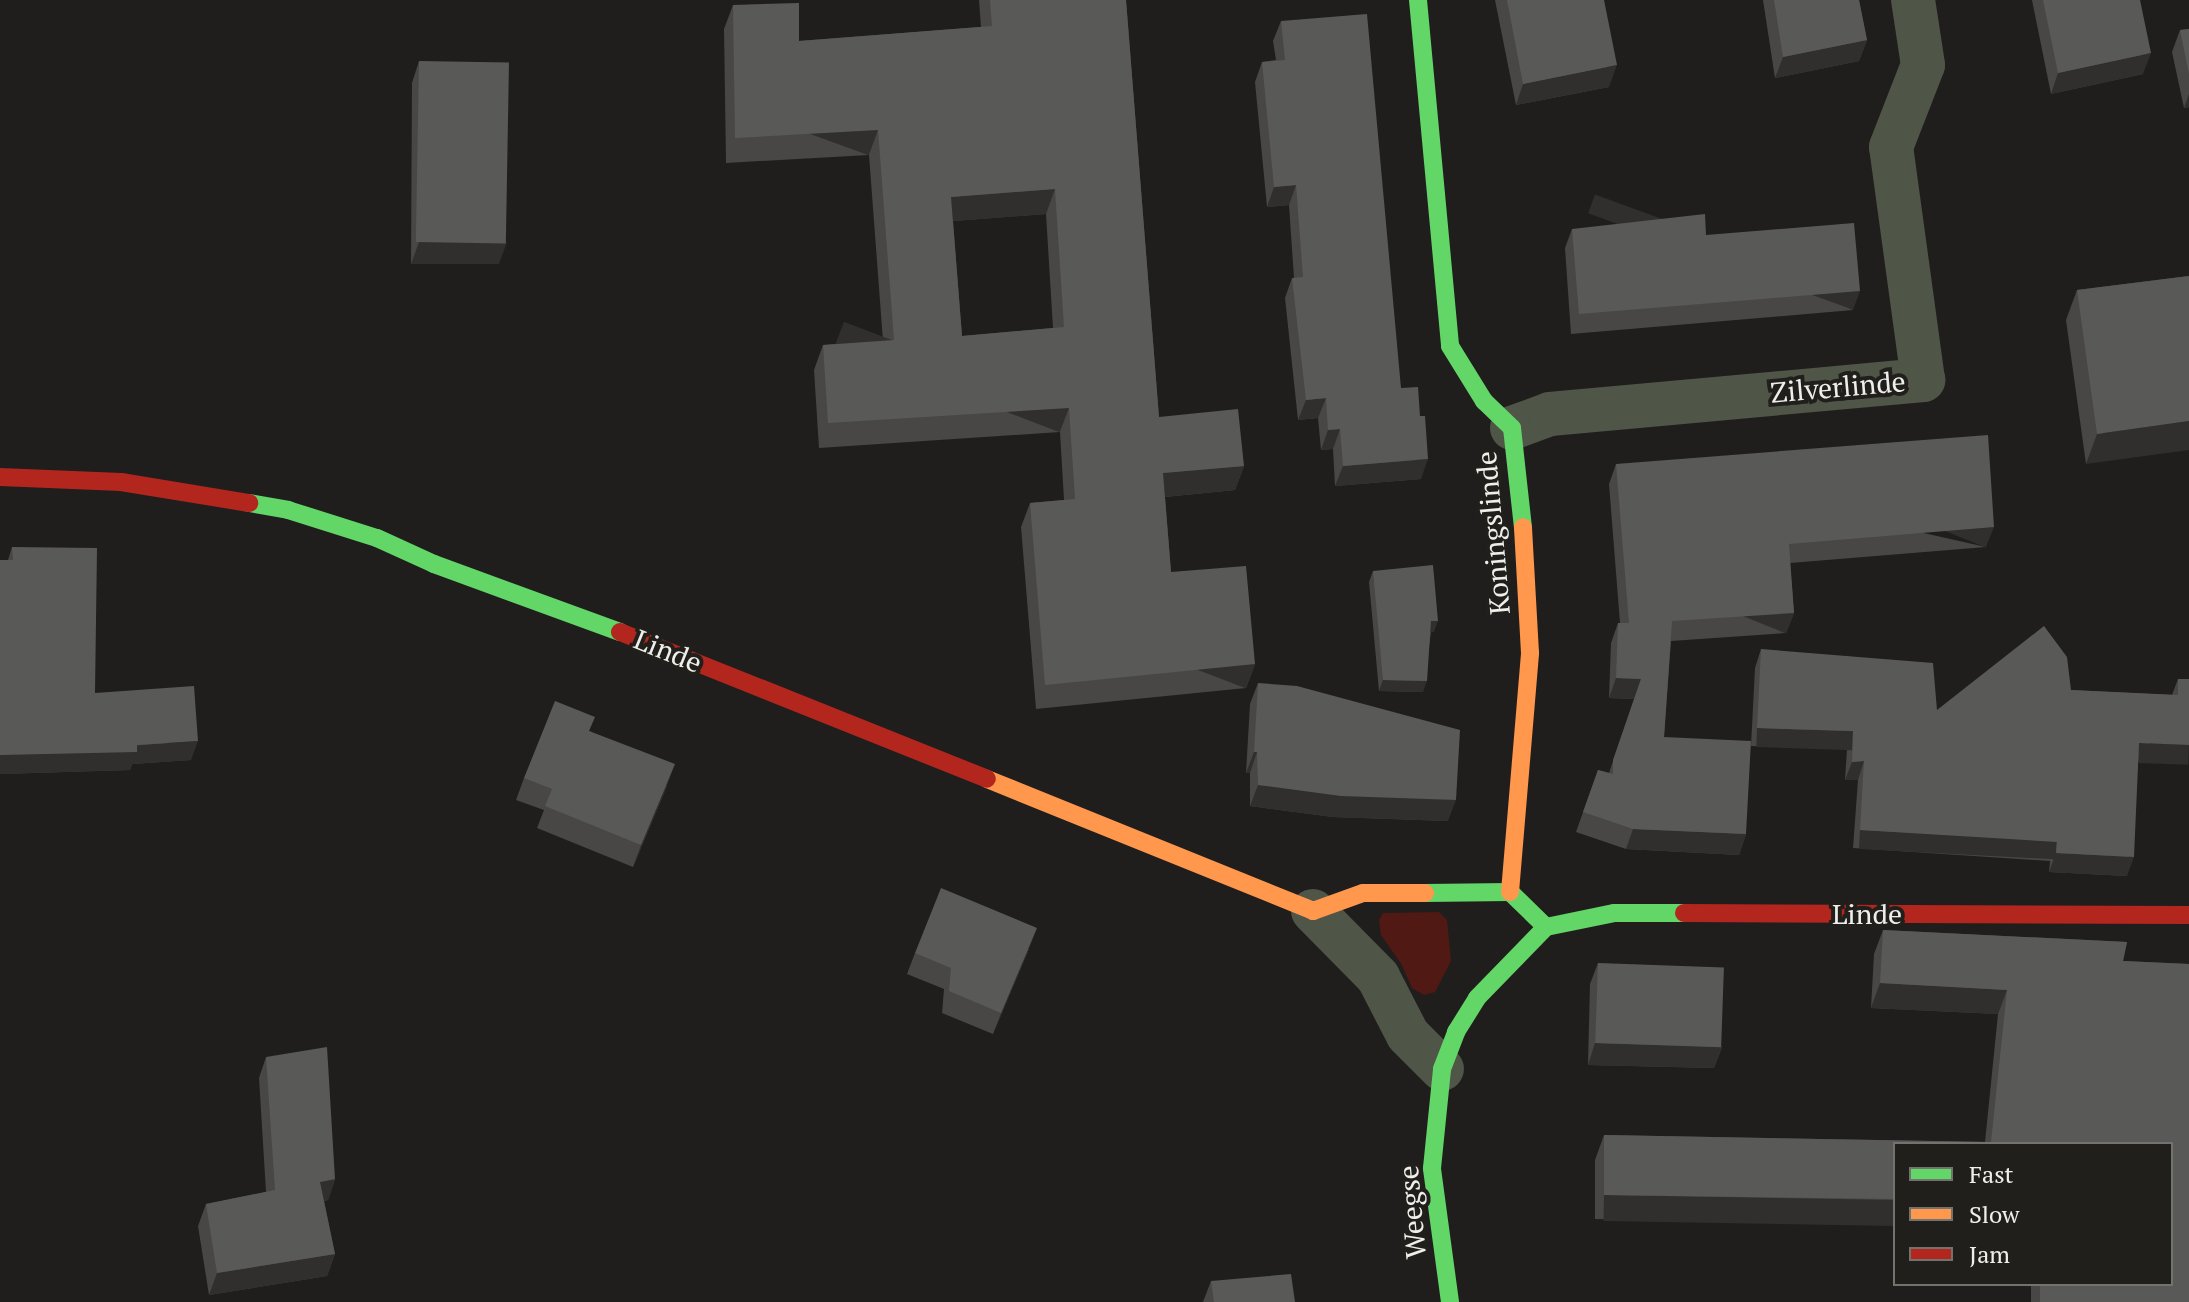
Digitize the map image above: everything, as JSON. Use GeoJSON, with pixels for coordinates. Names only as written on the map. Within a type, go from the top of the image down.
{"type":"FeatureCollection","features":[{"type":"Feature","properties":{"kind":"street","name":"Koningslinde"},"geometry":{"type":"LineString","coordinates":[[1418,0],[1450,346],[1484,401],[1512,428],[1520,481],[1530,653],[1510,892]]}},
{"type":"Feature","properties":{"kind":"street","name":"Zilverlinde"},"geometry":{"type":"LineString","coordinates":[[1512,428],[1550,414],[1923,380],[1891,147],[1923,65],[1913,0]]}},
{"type":"Feature","properties":{"kind":"street","name":"Linde"},"geometry":{"type":"LineString","coordinates":[[0,477],[121,482],[288,510],[377,538],[434,564],[562,608],[1313,911],[1378,977],[1408,1035],[1442,1069]]}},
{"type":"Feature","properties":{"kind":"street"},"geometry":{"type":"LineString","coordinates":[[1313,911],[1363,893],[1510,892],[1546,927],[1477,998],[1456,1032],[1442,1069]]}},
{"type":"Feature","properties":{"kind":"street","name":"Linde"},"geometry":{"type":"LineString","coordinates":[[1546,927],[1614,913],[2189,915]]}},
{"type":"Feature","properties":{"kind":"street","name":"Weegse"},"geometry":{"type":"LineString","coordinates":[[1442,1069],[1432,1168],[1450,1302]]}},
{"type":"Feature","properties":{"kind":"shaded area"},"geometry":{"type":"Polygon","coordinates":[[[1439,912],[1447,920],[1451,961],[1435,992],[1424,995],[1412,988],[1402,965],[1381,935],[1379,920],[1383,913],[1439,912]]]}},
{"type":"Feature","properties":{"kind":"building"},"geometry":{"type":"Polygon","coordinates":[[[990,0],[1126,0],[1159,417],[1238,409],[1244,466],[1163,473],[1171,572],[1246,566],[1255,664],[1045,685],[1030,503],[1075,499],[1069,408],[828,423],[823,345],[894,340],[878,130],[735,138],[733,5],[799,3],[799,41],[992,26],[990,0]],[[1055,189],[951,197],[962,336],[1064,327],[1055,189]]]}},
{"type":"Feature","properties":{"kind":"building"},"geometry":{"type":"Polygon","coordinates":[[[1507,0],[1604,0],[1617,65],[1523,84],[1507,0]]]}},
{"type":"Feature","properties":{"kind":"building"},"geometry":{"type":"Polygon","coordinates":[[[1774,0],[1859,0],[1867,40],[1783,57],[1774,0]]]}},
{"type":"Feature","properties":{"kind":"building"},"geometry":{"type":"Polygon","coordinates":[[[2043,0],[2140,0],[2151,53],[2058,73],[2043,0]]]}},
{"type":"Feature","properties":{"kind":"building"},"geometry":{"type":"Polygon","coordinates":[[[1367,14],[1401,388],[1418,387],[1420,416],[1425,416],[1428,459],[1343,466],[1340,429],[1328,430],[1326,398],[1306,400],[1292,278],[1303,277],[1296,185],[1274,187],[1262,62],[1285,60],[1281,21],[1367,14]]]}},
{"type":"Feature","properties":{"kind":"building"},"geometry":{"type":"Polygon","coordinates":[[[2189,29],[2189,74],[2180,30],[2189,29]]]}},
{"type":"Feature","properties":{"kind":"building"},"geometry":{"type":"Polygon","coordinates":[[[419,61],[509,63],[506,244],[416,242],[419,61]]]}},
{"type":"Feature","properties":{"kind":"building"},"geometry":{"type":"Polygon","coordinates":[[[1705,214],[1706,235],[1854,223],[1860,291],[1579,314],[1572,229],[1705,214]]]}},
{"type":"Feature","properties":{"kind":"building"},"geometry":{"type":"Polygon","coordinates":[[[2189,276],[2189,421],[2097,434],[2077,290],[2189,276]]]}},
{"type":"Feature","properties":{"kind":"building"},"geometry":{"type":"Polygon","coordinates":[[[1988,435],[1994,527],[1789,544],[1794,613],[1672,621],[1664,737],[1751,741],[1746,834],[1633,829],[1583,812],[1598,770],[1613,774],[1613,760],[1641,679],[1616,678],[1618,623],[1629,623],[1616,464],[1988,435]]]}},
{"type":"Feature","properties":{"kind":"building"},"geometry":{"type":"Polygon","coordinates":[[[12,547],[97,548],[95,693],[194,686],[198,741],[137,745],[137,752],[0,755],[0,560],[13,560],[12,547]]]}},
{"type":"Feature","properties":{"kind":"building"},"geometry":{"type":"Polygon","coordinates":[[[1433,565],[1438,621],[1431,621],[1427,681],[1383,680],[1373,571],[1433,565]]]}},
{"type":"Feature","properties":{"kind":"building"},"geometry":{"type":"Polygon","coordinates":[[[2044,626],[2067,657],[2071,690],[2178,695],[2178,679],[2189,679],[2189,745],[2139,743],[2134,857],[2056,853],[2057,842],[1860,830],[1864,761],[1852,762],[1853,731],[1757,728],[1761,649],[1933,663],[1937,710],[2044,626]]]}},
{"type":"Feature","properties":{"kind":"building"},"geometry":{"type":"Polygon","coordinates":[[[1258,683],[1297,686],[1460,730],[1456,800],[1341,796],[1258,785],[1257,752],[1254,752],[1258,683]]]}},
{"type":"Feature","properties":{"kind":"building"},"geometry":{"type":"Polygon","coordinates":[[[555,701],[595,717],[589,731],[675,764],[641,845],[545,806],[552,789],[524,778],[555,701]]]}},
{"type":"Feature","properties":{"kind":"building"},"geometry":{"type":"Polygon","coordinates":[[[941,888],[1037,928],[1001,1013],[949,991],[951,968],[915,953],[941,888]]]}},
{"type":"Feature","properties":{"kind":"building"},"geometry":{"type":"Polygon","coordinates":[[[1883,930],[2127,942],[2123,961],[2189,964],[2189,1302],[2040,1302],[2040,1286],[2173,1286],[2173,1142],[1991,1142],[2007,990],[1880,983],[1883,930]]]}},
{"type":"Feature","properties":{"kind":"building"},"geometry":{"type":"Polygon","coordinates":[[[1598,963],[1724,967],[1721,1047],[1595,1043],[1598,963]]]}},
{"type":"Feature","properties":{"kind":"building"},"geometry":{"type":"Polygon","coordinates":[[[327,1047],[335,1179],[320,1182],[335,1254],[217,1273],[206,1204],[275,1190],[266,1057],[327,1047]]]}},
{"type":"Feature","properties":{"kind":"building"},"geometry":{"type":"Polygon","coordinates":[[[1604,1135],[1991,1142],[1893,1142],[1893,1199],[1604,1195],[1604,1135]]]}},
{"type":"Feature","properties":{"kind":"building"},"geometry":{"type":"Polygon","coordinates":[[[1291,1274],[1295,1302],[1214,1302],[1211,1281],[1291,1274]]]}},
{"type":"Feature","properties":{"kind":"traffic: fast"},"geometry":{"type":"LineString","coordinates":[[1418,0],[1450,346],[1484,401],[1512,428],[1523,527]]}},
{"type":"Feature","properties":{"kind":"traffic: fast"},"geometry":{"type":"LineString","coordinates":[[249,503],[288,510],[377,538],[434,564],[620,632]]}},
{"type":"Feature","properties":{"kind":"traffic: fast"},"geometry":{"type":"LineString","coordinates":[[1425,893],[1510,892],[1546,927]]}},
{"type":"Feature","properties":{"kind":"traffic: fast"},"geometry":{"type":"LineString","coordinates":[[1450,1302],[1432,1168],[1442,1069],[1456,1032],[1477,998],[1546,927],[1614,913],[1684,913]]}},
{"type":"Feature","properties":{"kind":"traffic: slow"},"geometry":{"type":"LineString","coordinates":[[1510,892],[1530,653],[1523,527]]}},
{"type":"Feature","properties":{"kind":"traffic: slow"},"geometry":{"type":"LineString","coordinates":[[987,779],[1313,911],[1363,893],[1425,893]]}},
{"type":"Feature","properties":{"kind":"traffic: jam"},"geometry":{"type":"LineString","coordinates":[[0,477],[121,482],[249,503]]}},
{"type":"Feature","properties":{"kind":"traffic: jam"},"geometry":{"type":"LineString","coordinates":[[620,632],[987,779]]}},
{"type":"Feature","properties":{"kind":"traffic: jam"},"geometry":{"type":"LineString","coordinates":[[1684,913],[2189,915]]}}]}
